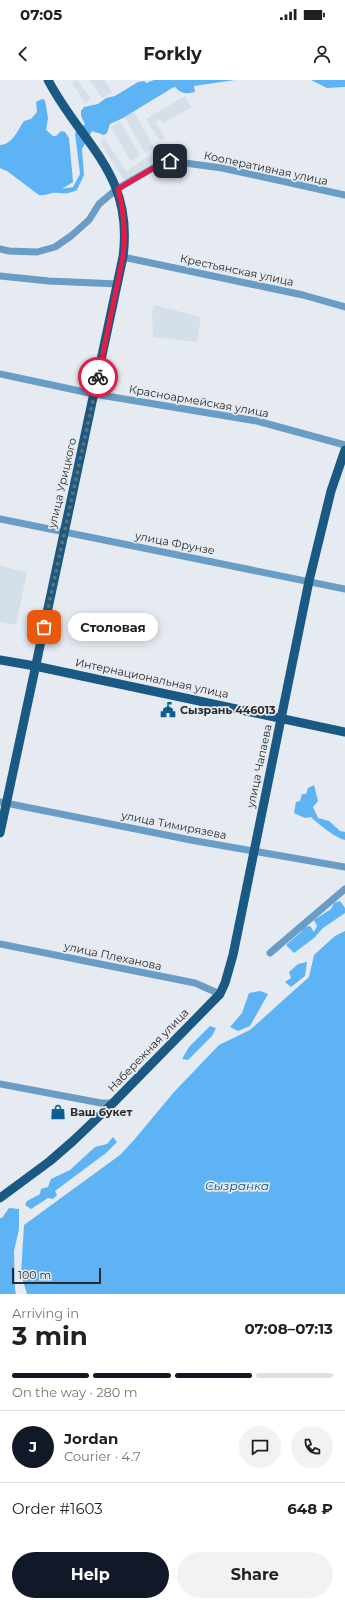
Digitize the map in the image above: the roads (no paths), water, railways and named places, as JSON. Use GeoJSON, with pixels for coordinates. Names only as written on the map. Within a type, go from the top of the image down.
{"type":"FeatureCollection","features":[{"type":"Feature","properties":{"kind":"main road","name":"улица Урицкого"},"geometry":{"type":"LineString","coordinates":[[0,833],[3,803],[35,666],[118,284],[126,238],[122,204],[118,189],[111,174],[92,144],[69,114],[48,80]]}},
{"type":"Feature","properties":{"kind":"main road","name":"улица Чапаева"},"geometry":{"type":"LineString","coordinates":[[220,994],[230,968],[309,581],[331,491],[345,450]]}},
{"type":"Feature","properties":{"kind":"main road","name":"Интернациональная улица"},"geometry":{"type":"LineString","coordinates":[[0,660],[35,666],[345,732]]}},
{"type":"Feature","properties":{"kind":"main road","name":"Набережная улица"},"geometry":{"type":"LineString","coordinates":[[0,1198],[50,1161],[113,1103],[220,994]]}},
{"type":"Feature","properties":{"kind":"street","name":"Кооперативная улица"},"geometry":{"type":"LineString","coordinates":[[0,249],[9,251],[37,252],[55,247],[71,236],[89,220],[99,204],[118,189],[160,164],[170,161],[222,168],[345,195]]}},
{"type":"Feature","properties":{"kind":"street","name":"Крестьянская улица"},"geometry":{"type":"LineString","coordinates":[[123,257],[303,295],[345,307]]}},
{"type":"Feature","properties":{"kind":"street"},"geometry":{"type":"LineString","coordinates":[[0,276],[49,281],[118,284]]}},
{"type":"Feature","properties":{"kind":"street","name":"Красноармейская улица"},"geometry":{"type":"LineString","coordinates":[[0,374],[94,394],[257,421],[345,445]]}},
{"type":"Feature","properties":{"kind":"street","name":"улица Фрунзе"},"geometry":{"type":"LineString","coordinates":[[0,519],[345,589]]}},
{"type":"Feature","properties":{"kind":"street","name":"улица Тимирязева"},"geometry":{"type":"LineString","coordinates":[[3,803],[345,867]]}},
{"type":"Feature","properties":{"kind":"street"},"geometry":{"type":"LineString","coordinates":[[270,953],[345,889]]}},
{"type":"Feature","properties":{"kind":"street","name":"улица Плеханова"},"geometry":{"type":"LineString","coordinates":[[0,944],[195,983],[220,994]]}},
{"type":"Feature","properties":{"kind":"street"},"geometry":{"type":"LineString","coordinates":[[0,1084],[101,1103],[113,1103]]}},
{"type":"Feature","properties":{"kind":"place","name":"Столовая"},"geometry":{"type":"Point","coordinates":[44,627]}},
{"type":"Feature","properties":{"kind":"place","name":"Сызрань 446013"},"geometry":{"type":"Point","coordinates":[168,710]}},
{"type":"Feature","properties":{"kind":"place","name":"Ваш букет"},"geometry":{"type":"Point","coordinates":[58,1112]}},
{"type":"Feature","properties":{"kind":"water label","name":"Сызранка"},"geometry":{"type":"Point","coordinates":[237,1186]}}]}
